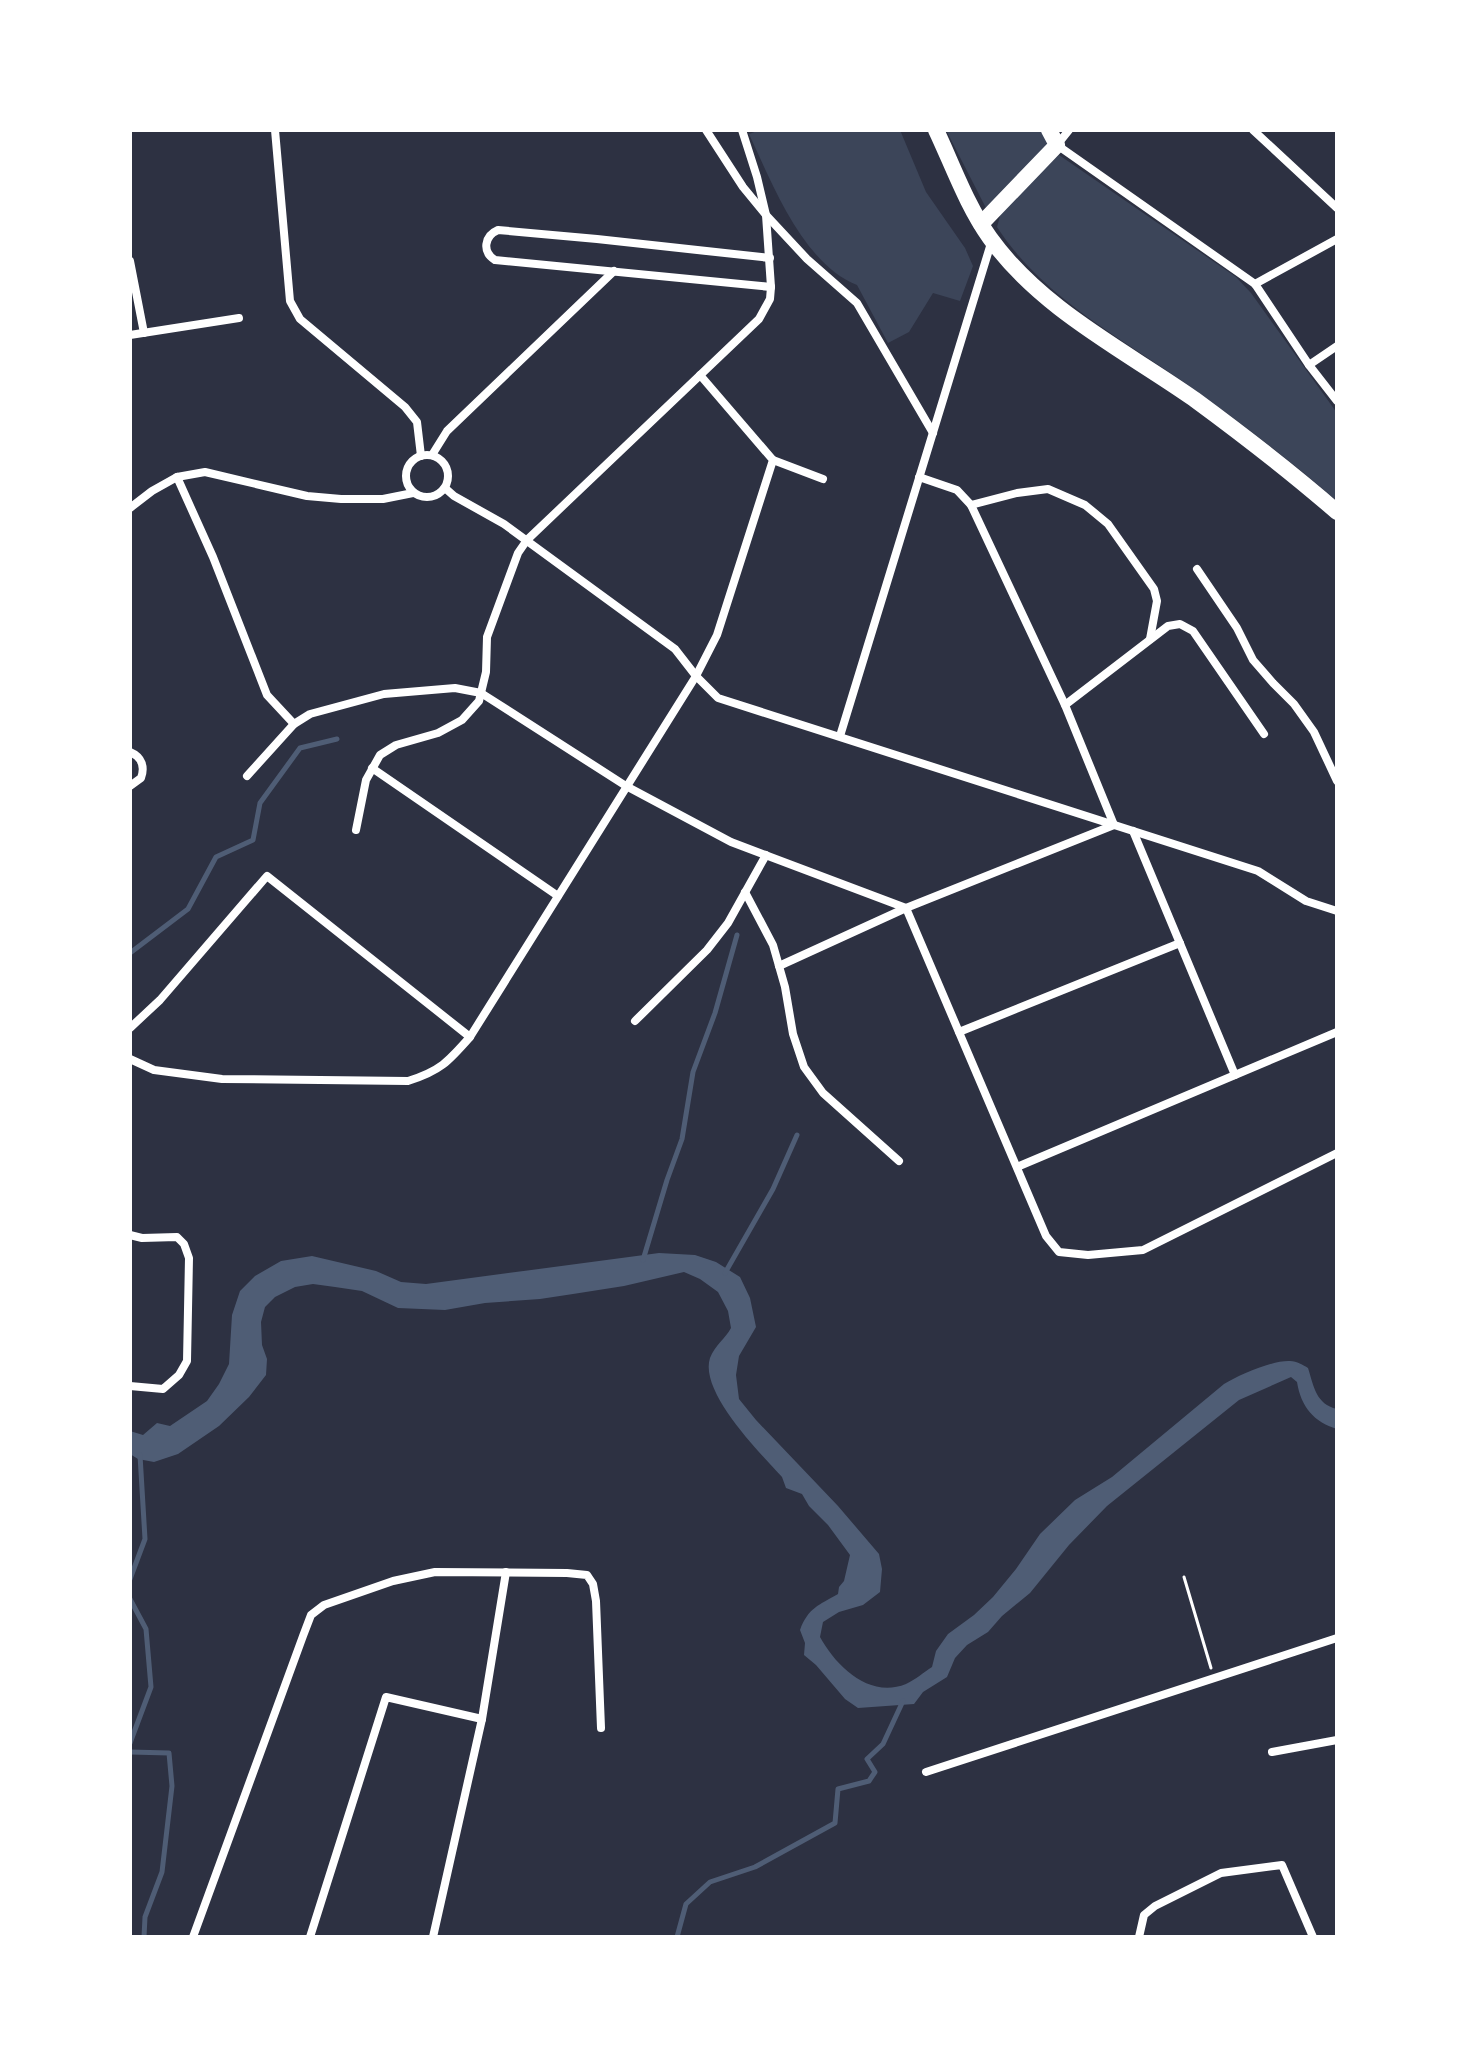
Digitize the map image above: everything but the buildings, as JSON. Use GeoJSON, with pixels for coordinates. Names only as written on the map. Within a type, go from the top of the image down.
{"type":"FeatureCollection","features":[{"type":"Feature","properties":{"kind":"main road"},"geometry":{"type":"LineString","coordinates":[[936,130],[981,224],[1021,274],[1059,308],[1194,400],[1294,474],[1337,512]]}},
{"type":"Feature","properties":{"kind":"main road"},"geometry":{"type":"LineString","coordinates":[[981,224],[1053,138]]}},
{"type":"Feature","properties":{"kind":"street"},"geometry":{"type":"LineString","coordinates":[[275,130],[290,301],[300,319],[405,407],[417,422],[421,456]]}},
{"type":"Feature","properties":{"kind":"street"},"geometry":{"type":"LineString","coordinates":[[706,130],[743,187],[766,215],[807,259],[857,303],[933,433]]}},
{"type":"Feature","properties":{"kind":"street"},"geometry":{"type":"LineString","coordinates":[[356,830],[366,780],[380,755],[396,745],[438,733],[462,720],[479,701],[486,672],[487,637],[518,553],[527,540],[759,319],[770,299],[770,258],[766,215],[742,130]]}},
{"type":"Feature","properties":{"kind":"street"},"geometry":{"type":"LineString","coordinates":[[1069,130],[1053,138],[1255,284],[1337,401]]}},
{"type":"Feature","properties":{"kind":"street"},"geometry":{"type":"LineString","coordinates":[[1253,130],[1337,208]]}},
{"type":"Feature","properties":{"kind":"street"},"geometry":{"type":"LineString","coordinates":[[770,258],[498,230],[492,233],[486,249],[489,257],[495,260],[771,287]]}},
{"type":"Feature","properties":{"kind":"street"},"geometry":{"type":"LineString","coordinates":[[1255,284],[1337,239]]}},
{"type":"Feature","properties":{"kind":"street"},"geometry":{"type":"LineString","coordinates":[[840,736],[992,240]]}},
{"type":"Feature","properties":{"kind":"street"},"geometry":{"type":"LineString","coordinates":[[130,261],[144,333]]}},
{"type":"Feature","properties":{"kind":"street"},"geometry":{"type":"LineString","coordinates":[[432,455],[447,431],[614,271]]}},
{"type":"Feature","properties":{"kind":"street"},"geometry":{"type":"LineString","coordinates":[[130,335],[239,318]]}},
{"type":"Feature","properties":{"kind":"street"},"geometry":{"type":"LineString","coordinates":[[1309,365],[1337,346]]}},
{"type":"Feature","properties":{"kind":"street"},"geometry":{"type":"LineString","coordinates":[[700,375],[773,460],[823,479]]}},
{"type":"Feature","properties":{"kind":"street"},"geometry":{"type":"LineString","coordinates":[[130,508],[177,477],[205,472],[307,496],[383,499],[413,493],[433,497],[448,482],[447,468],[443,462],[432,455],[415,458],[407,468],[406,481],[413,493]]}},
{"type":"Feature","properties":{"kind":"street"},"geometry":{"type":"LineString","coordinates":[[130,1059],[154,1070],[222,1079],[408,1081],[431,1073],[446,1063],[470,1037],[696,676],[717,635],[773,460]]}},
{"type":"Feature","properties":{"kind":"street"},"geometry":{"type":"LineString","coordinates":[[177,477],[213,557],[267,695],[294,724]]}},
{"type":"Feature","properties":{"kind":"street"},"geometry":{"type":"LineString","coordinates":[[919,477],[957,490],[971,505],[1065,705],[1114,825]]}},
{"type":"Feature","properties":{"kind":"street"},"geometry":{"type":"LineString","coordinates":[[445,488],[527,540],[675,649],[718,698],[1258,871],[1306,901],[1337,911]]}},
{"type":"Feature","properties":{"kind":"street"},"geometry":{"type":"LineString","coordinates":[[971,505],[1048,489],[1085,505],[1108,524],[1154,589],[1157,601],[1150,639]]}},
{"type":"Feature","properties":{"kind":"street"},"geometry":{"type":"LineString","coordinates":[[1197,569],[1237,628],[1253,660],[1294,704],[1314,732],[1337,781]]}},
{"type":"Feature","properties":{"kind":"street"},"geometry":{"type":"LineString","coordinates":[[1065,705],[1168,626],[1180,624],[1193,631],[1264,734]]}},
{"type":"Feature","properties":{"kind":"street"},"geometry":{"type":"LineString","coordinates":[[247,776],[294,724],[310,714],[384,694],[455,688],[481,693],[520,715],[626,786],[731,842],[906,908],[1046,1236],[1059,1252],[1088,1255],[1143,1250],[1337,1153]]}},
{"type":"Feature","properties":{"kind":"street"},"geometry":{"type":"LineString","coordinates":[[130,752],[141,761],[143,773],[130,786]]}},
{"type":"Feature","properties":{"kind":"street"},"geometry":{"type":"LineString","coordinates":[[372,768],[558,896]]}},
{"type":"Feature","properties":{"kind":"street"},"geometry":{"type":"LineString","coordinates":[[779,966],[906,908],[1114,825]]}},
{"type":"Feature","properties":{"kind":"street"},"geometry":{"type":"LineString","coordinates":[[1133,831],[1235,1075]]}},
{"type":"Feature","properties":{"kind":"street"},"geometry":{"type":"LineString","coordinates":[[635,1021],[707,950],[728,923],[766,855]]}},
{"type":"Feature","properties":{"kind":"street"},"geometry":{"type":"LineString","coordinates":[[130,1028],[160,1000],[267,876],[470,1037]]}},
{"type":"Feature","properties":{"kind":"street"},"geometry":{"type":"LineString","coordinates":[[745,892],[773,945],[793,1034],[804,1067],[823,1093],[899,1161]]}},
{"type":"Feature","properties":{"kind":"street"},"geometry":{"type":"LineString","coordinates":[[959,1032],[1180,943]]}},
{"type":"Feature","properties":{"kind":"street"},"geometry":{"type":"LineString","coordinates":[[1017,1167],[1337,1032]]}},
{"type":"Feature","properties":{"kind":"street"},"geometry":{"type":"LineString","coordinates":[[130,1235],[142,1238],[177,1237],[184,1244],[189,1258],[187,1361],[179,1375],[163,1389],[130,1386]]}},
{"type":"Feature","properties":{"kind":"street"},"geometry":{"type":"LineString","coordinates":[[193,1937],[311,1615],[324,1605],[393,1581],[435,1572],[587,1575],[593,1584],[601,1728]]}},
{"type":"Feature","properties":{"kind":"street"},"geometry":{"type":"LineString","coordinates":[[433,1937],[482,1719],[506,1572]]}},
{"type":"Feature","properties":{"kind":"street"},"geometry":{"type":"LineString","coordinates":[[926,1772],[1337,1638]]}},
{"type":"Feature","properties":{"kind":"street"},"geometry":{"type":"LineString","coordinates":[[310,1937],[386,1697],[482,1719]]}},
{"type":"Feature","properties":{"kind":"street"},"geometry":{"type":"LineString","coordinates":[[1272,1752],[1337,1740]]}},
{"type":"Feature","properties":{"kind":"street"},"geometry":{"type":"LineString","coordinates":[[1139,1937],[1144,1915],[1155,1906],[1221,1873],[1282,1865],[1313,1937]]}},
{"type":"Feature","properties":{"kind":"path"},"geometry":{"type":"LineString","coordinates":[[1184,1577],[1214,1679]]}},
{"type":"Feature","properties":{"kind":"shaded area"},"geometry":{"type":"Polygon","coordinates":[[[760,130],[900,130],[926,192],[965,248],[973,266],[960,301],[933,293],[909,332],[888,343],[857,285],[821,259],[791,220],[749,134],[760,130]]]}},
{"type":"Feature","properties":{"kind":"shaded area"},"geometry":{"type":"Polygon","coordinates":[[[946,130],[1040,130],[1048,144],[987,210],[946,130]]]}},
{"type":"Feature","properties":{"kind":"shaded area"},"geometry":{"type":"Polygon","coordinates":[[[1059,155],[1236,277],[1251,293],[1337,413],[1337,501],[1188,385],[1084,315],[1036,275],[1015,252],[997,227],[1002,209],[1059,155]]]}},
{"type":"Feature","properties":{"kind":"shaded area"},"geometry":{"type":"Polygon","coordinates":[[[659,1253],[695,1255],[716,1262],[740,1277],[750,1298],[756,1327],[739,1356],[736,1375],[739,1399],[879,1554],[882,1569],[880,1592],[863,1605],[839,1612],[823,1622],[820,1637],[844,1669],[879,1687],[906,1684],[932,1667],[936,1651],[948,1634],[993,1597],[1040,1534],[1075,1500],[1112,1477],[1224,1384],[1266,1365],[1297,1362],[1308,1368],[1320,1399],[1337,1409],[1337,1429],[1315,1418],[1305,1406],[1297,1382],[1291,1377],[1239,1400],[1107,1506],[1069,1545],[1030,1593],[988,1632],[967,1645],[955,1658],[947,1677],[923,1692],[914,1704],[858,1708],[845,1699],[804,1655],[805,1643],[800,1630],[811,1612],[838,1594],[850,1555],[802,1494],[786,1488],[782,1477],[722,1404],[709,1372],[712,1353],[731,1328],[728,1311],[718,1292],[684,1272],[624,1286],[445,1310],[398,1308],[362,1291],[313,1284],[295,1287],[275,1297],[265,1307],[261,1322],[262,1345],[267,1359],[266,1375],[249,1397],[219,1426],[178,1454],[154,1462],[130,1454],[130,1431],[143,1435],[157,1423],[170,1426],[207,1401],[229,1364],[232,1315],[240,1291],[255,1276],[281,1261],[312,1256],[376,1271],[401,1282],[426,1284],[659,1253]]]}},
{"type":"Feature","properties":{"kind":"waterway"},"geometry":{"type":"LineString","coordinates":[[130,953],[188,909],[216,857],[253,840],[260,803],[300,748],[337,739]]}},
{"type":"Feature","properties":{"kind":"waterway"},"geometry":{"type":"LineString","coordinates":[[643,1260],[682,1139],[693,1072],[715,1013],[737,935]]}},
{"type":"Feature","properties":{"kind":"waterway"},"geometry":{"type":"LineString","coordinates":[[725,1273],[773,1189],[797,1135]]}},
{"type":"Feature","properties":{"kind":"waterway"},"geometry":{"type":"LineString","coordinates":[[130,1579],[145,1539],[140,1455]]}},
{"type":"Feature","properties":{"kind":"waterway"},"geometry":{"type":"LineString","coordinates":[[130,1599],[146,1629],[151,1687],[130,1743]]}},
{"type":"Feature","properties":{"kind":"waterway"},"geometry":{"type":"LineString","coordinates":[[677,1937],[686,1904],[710,1882],[755,1867],[835,1823],[838,1789],[869,1781],[875,1772],[867,1759],[883,1744],[903,1701]]}},
{"type":"Feature","properties":{"kind":"waterway"},"geometry":{"type":"LineString","coordinates":[[130,1752],[169,1753],[172,1786],[162,1872],[145,1917],[144,1937]]}}]}
